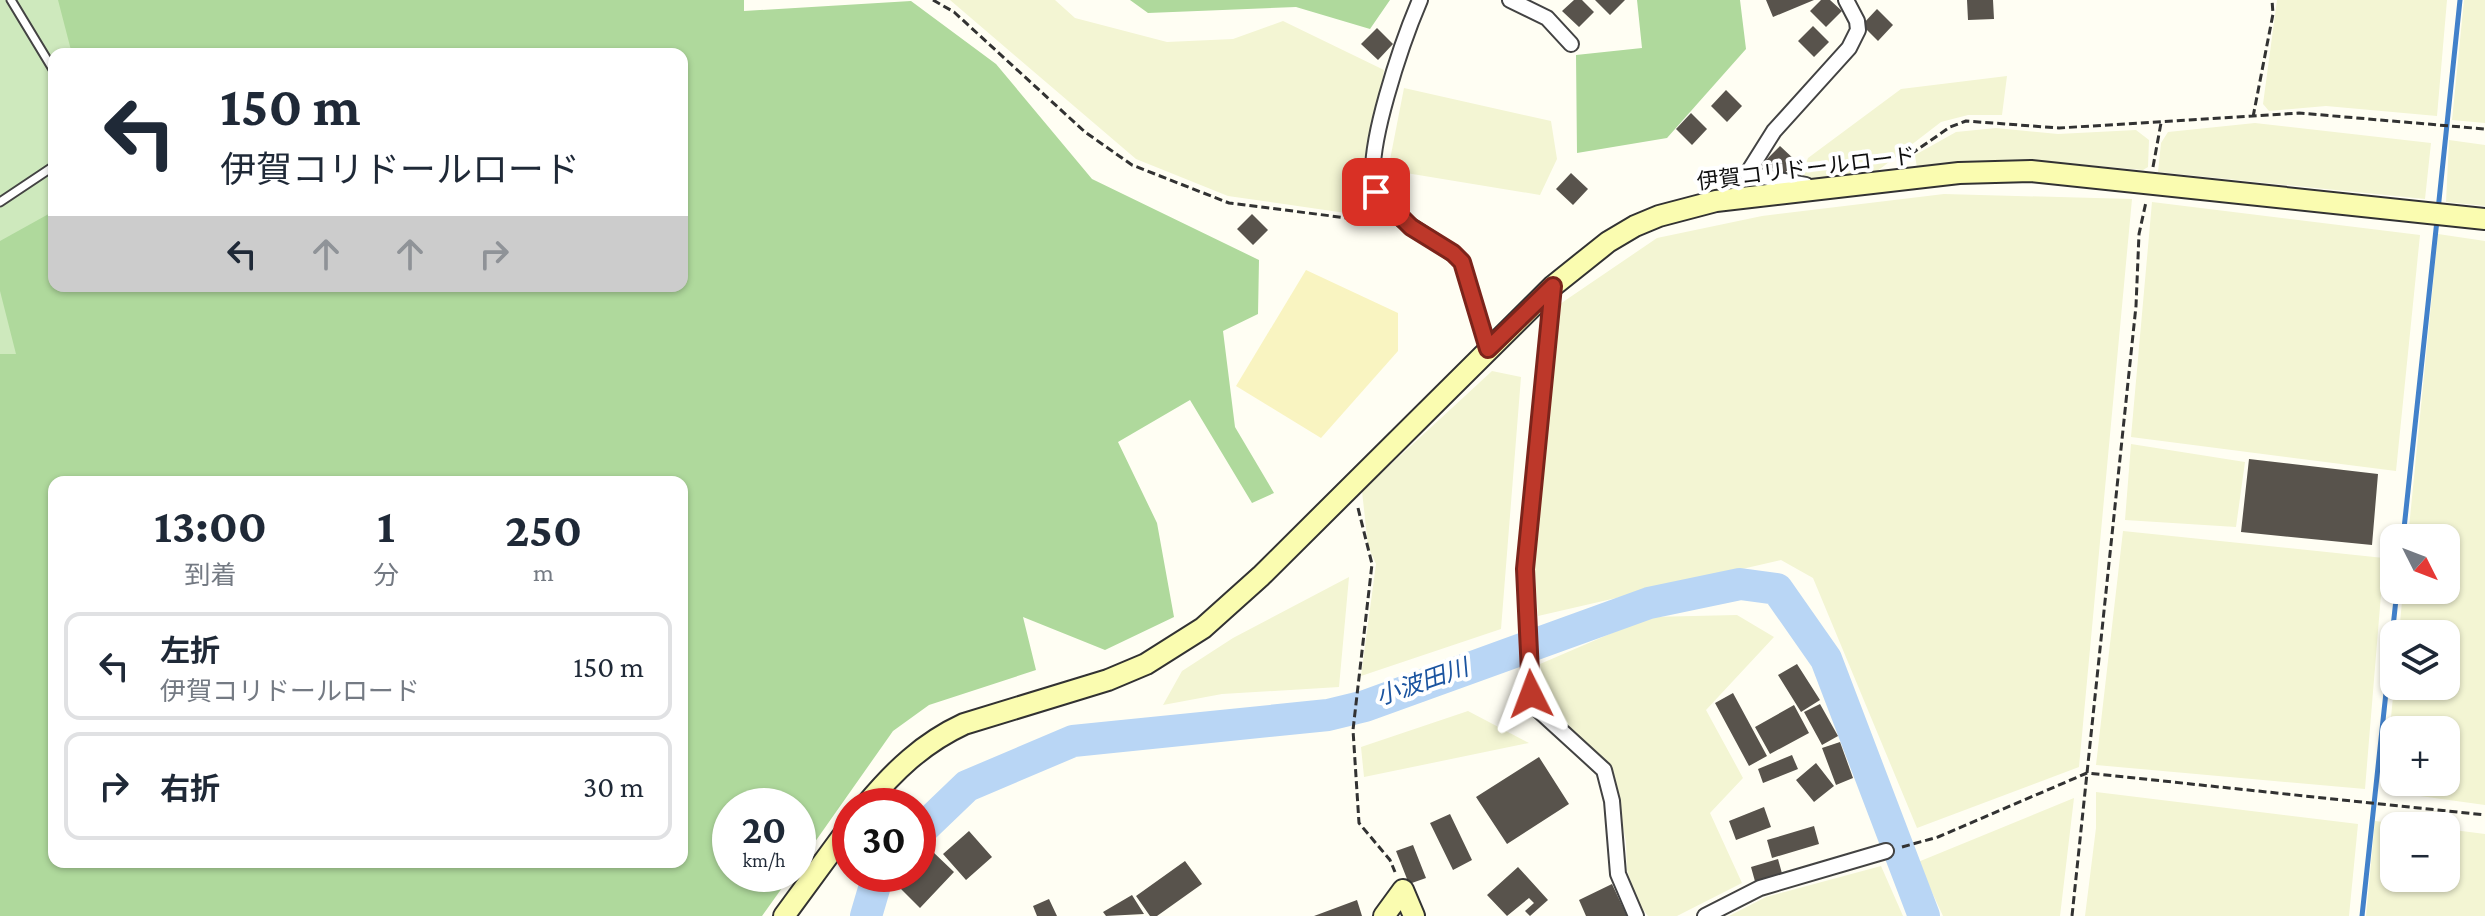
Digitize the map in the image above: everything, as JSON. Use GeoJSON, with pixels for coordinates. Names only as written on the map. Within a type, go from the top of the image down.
{"type":"FeatureCollection","features":[{"type":"Feature","properties":{"kind":"street"},"geometry":{"type":"LineString","coordinates":[[1420,0],[1398,52],[1373,166],[1376,192],[1411,227],[1462,262],[1488,349]]}},
{"type":"Feature","properties":{"kind":"street"},"geometry":{"type":"LineString","coordinates":[[1510,0],[1547,18],[1571,44]]}},
{"type":"Feature","properties":{"kind":"street"},"geometry":{"type":"LineString","coordinates":[[1826,189],[1747,174],[1774,131],[1849,48],[1858,30],[1857,21],[1846,0]]}},
{"type":"Feature","properties":{"kind":"street","name":"伊賀コリドールロード"},"geometry":{"type":"LineString","coordinates":[[880,788],[900,765],[942,734],[964,724],[1108,680],[1178,646],[1261,576],[1553,286],[1608,242],[1659,216],[1716,201],[1959,173],[2031,171],[2485,219]]}},
{"type":"Feature","properties":{"kind":"street"},"geometry":{"type":"LineString","coordinates":[[1553,286],[1527,540],[1527,625],[1534,706],[1604,770],[1615,823],[1618,874],[1636,916]]}},
{"type":"Feature","properties":{"kind":"street"},"geometry":{"type":"LineString","coordinates":[[784,916],[832,851]]}},
{"type":"Feature","properties":{"kind":"street"},"geometry":{"type":"LineString","coordinates":[[1705,916],[1760,888],[1886,851]]}},
{"type":"Feature","properties":{"kind":"street"},"geometry":{"type":"LineString","coordinates":[[1384,916],[1403,890]]}},
{"type":"Feature","properties":{"kind":"street"},"geometry":{"type":"LineString","coordinates":[[1403,890],[1414,916]]}},
{"type":"Feature","properties":{"kind":"lane"},"geometry":{"type":"LineString","coordinates":[[11,0],[48,61]]}},
{"type":"Feature","properties":{"kind":"lane"},"geometry":{"type":"LineString","coordinates":[[0,202],[48,170]]}},
{"type":"Feature","properties":{"kind":"path"},"geometry":{"type":"LineString","coordinates":[[933,0],[954,12],[1085,132],[1132,165],[1229,203],[1411,227]]}},
{"type":"Feature","properties":{"kind":"path"},"geometry":{"type":"LineString","coordinates":[[2253,117],[2273,14],[2272,0]]}},
{"type":"Feature","properties":{"kind":"path"},"geometry":{"type":"LineString","coordinates":[[1901,161],[1950,127],[1966,121],[2059,128],[2328,113],[2485,129]]}},
{"type":"Feature","properties":{"kind":"path"},"geometry":{"type":"LineString","coordinates":[[2072,916],[2136,306],[2139,234],[2161,123]]}},
{"type":"Feature","properties":{"kind":"path"},"geometry":{"type":"LineString","coordinates":[[1354,481],[1365,545],[1372,564],[1354,726],[1359,823],[1390,860],[1403,890]]}},
{"type":"Feature","properties":{"kind":"path"},"geometry":{"type":"LineString","coordinates":[[1912,845],[1938,837],[2077,774],[2087,773],[2485,815]]}},
{"type":"Feature","properties":{"kind":"green space"},"geometry":{"type":"Polygon","coordinates":[[[0,0],[201,0],[195,48],[48,48],[48,292],[52,292],[0,421],[0,0]]]}},
{"type":"Feature","properties":{"kind":"green space"},"geometry":{"type":"Polygon","coordinates":[[[58,0],[744,0],[744,11],[911,1],[996,64],[1092,179],[1259,260],[1258,314],[1223,331],[1235,427],[1274,493],[1252,503],[1190,400],[1118,442],[1157,523],[1174,617],[1105,650],[1023,617],[1036,670],[929,705],[893,731],[853,788],[832,788],[832,818],[816,840],[816,788],[712,788],[712,892],[779,892],[762,916],[0,916],[0,354],[16,354],[0,291],[0,241],[48,214],[48,292],[688,292],[688,48],[70,48],[58,0]]]}},
{"type":"Feature","properties":{"kind":"green space"},"geometry":{"type":"Polygon","coordinates":[[[950,0],[1055,0],[1075,18],[1167,42],[1233,39],[1283,21],[1384,70],[1368,170],[1371,205],[1387,219],[1228,196],[1136,159],[950,0]]]}},
{"type":"Feature","properties":{"kind":"green space"},"geometry":{"type":"Polygon","coordinates":[[[1130,0],[1390,0],[1370,29],[1296,7],[1148,13],[1130,0]]]}},
{"type":"Feature","properties":{"kind":"green space"},"geometry":{"type":"Polygon","coordinates":[[[1637,0],[1740,0],[1746,49],[1667,138],[1577,153],[1576,55],[1642,48],[1637,0]]]}},
{"type":"Feature","properties":{"kind":"green space"},"geometry":{"type":"Polygon","coordinates":[[[2277,0],[2447,0],[2437,116],[2326,106],[2269,111],[2263,104],[2277,0]]]}},
{"type":"Feature","properties":{"kind":"green space"},"geometry":{"type":"Polygon","coordinates":[[[2464,0],[2485,0],[2485,123],[2452,120],[2464,0]]]}},
{"type":"Feature","properties":{"kind":"green space"},"geometry":{"type":"Polygon","coordinates":[[[2007,76],[2002,115],[1968,115],[1941,122],[1863,182],[1801,177],[1808,158],[1901,89],[2007,76]]]}},
{"type":"Feature","properties":{"kind":"green space"},"geometry":{"type":"Polygon","coordinates":[[[1404,88],[1551,121],[1557,159],[1540,195],[1388,170],[1404,88]]]}},
{"type":"Feature","properties":{"kind":"green space"},"geometry":{"type":"Polygon","coordinates":[[[2255,123],[2431,143],[2425,199],[2158,172],[2161,143],[2168,132],[2255,123]]]}},
{"type":"Feature","properties":{"kind":"green space"},"geometry":{"type":"Polygon","coordinates":[[[1996,128],[2058,134],[2136,130],[2149,140],[2148,167],[2143,170],[2040,161],[1917,168],[1915,155],[1956,132],[1996,128]]]}},
{"type":"Feature","properties":{"kind":"green space"},"geometry":{"type":"Polygon","coordinates":[[[2449,140],[2485,145],[2485,206],[2446,202],[2449,140]]]}},
{"type":"Feature","properties":{"kind":"green space"},"geometry":{"type":"Polygon","coordinates":[[[1944,194],[2132,199],[2079,767],[1917,828],[1813,578],[1781,560],[1538,616],[1533,544],[1560,304],[1657,238],[1762,216],[1944,194]]]}},
{"type":"Feature","properties":{"kind":"green space"},"geometry":{"type":"Polygon","coordinates":[[[2152,202],[2420,235],[2396,471],[2131,437],[2152,202]]]}},
{"type":"Feature","properties":{"kind":"green space"},"geometry":{"type":"Polygon","coordinates":[[[2438,234],[2485,241],[2485,805],[2420,796],[2460,796],[2460,716],[2391,716],[2393,700],[2460,700],[2460,620],[2400,620],[2402,604],[2460,604],[2460,524],[2409,524],[2438,234]]]}},
{"type":"Feature","properties":{"kind":"green space"},"geometry":{"type":"Polygon","coordinates":[[[1492,371],[1521,377],[1501,629],[1361,676],[1376,564],[1368,546],[1362,491],[1492,371]]]}},
{"type":"Feature","properties":{"kind":"green space"},"geometry":{"type":"Polygon","coordinates":[[[2131,444],[2245,462],[2236,527],[2125,520],[2131,444]]]}},
{"type":"Feature","properties":{"kind":"green space"},"geometry":{"type":"Polygon","coordinates":[[[2123,531],[2380,558],[2380,604],[2365,789],[2096,765],[2123,531]]]}},
{"type":"Feature","properties":{"kind":"green space"},"geometry":{"type":"Polygon","coordinates":[[[1349,577],[1339,687],[1222,694],[1163,705],[1182,671],[1233,638],[1349,577]]]}},
{"type":"Feature","properties":{"kind":"green space"},"geometry":{"type":"Polygon","coordinates":[[[1737,615],[1774,637],[1706,710],[1743,778],[1710,813],[1742,883],[1677,916],[1648,916],[1638,903],[1627,870],[1626,842],[1611,773],[1604,759],[1546,711],[1540,664],[1649,617],[1737,615]]]}},
{"type":"Feature","properties":{"kind":"green space"},"geometry":{"type":"Polygon","coordinates":[[[1468,711],[1529,743],[1364,777],[1361,747],[1468,711]]]}},
{"type":"Feature","properties":{"kind":"green space"},"geometry":{"type":"Polygon","coordinates":[[[2096,792],[2358,824],[2349,916],[2085,916],[2096,828],[2096,792]]]}},
{"type":"Feature","properties":{"kind":"green space"},"geometry":{"type":"Polygon","coordinates":[[[2074,798],[2060,916],[1943,916],[1918,862],[2074,798]]]}},
{"type":"Feature","properties":{"kind":"green space"},"geometry":{"type":"Polygon","coordinates":[[[2375,821],[2380,822],[2380,892],[2460,892],[2460,831],[2485,834],[2485,916],[2366,916],[2375,821]]]}},
{"type":"Feature","properties":{"kind":"green space"},"geometry":{"type":"Polygon","coordinates":[[[1881,866],[1903,916],[1729,916],[1766,897],[1881,866]]]}},
{"type":"Feature","properties":{"kind":"sand"},"geometry":{"type":"Polygon","coordinates":[[[1306,270],[1398,313],[1398,351],[1321,438],[1236,386],[1306,270]]]}},
{"type":"Feature","properties":{"kind":"building"},"geometry":{"type":"Polygon","coordinates":[[[1574,0],[1582,0],[1594,12],[1579,27],[1562,11],[1574,0]]]}},
{"type":"Feature","properties":{"kind":"building"},"geometry":{"type":"Polygon","coordinates":[[[1595,0],[1625,0],[1610,15],[1595,0]]]}},
{"type":"Feature","properties":{"kind":"building"},"geometry":{"type":"Polygon","coordinates":[[[1766,0],[1814,0],[1773,17],[1766,0]]]}},
{"type":"Feature","properties":{"kind":"building"},"geometry":{"type":"Polygon","coordinates":[[[1821,0],[1830,0],[1842,11],[1826,27],[1810,11],[1821,0]]]}},
{"type":"Feature","properties":{"kind":"building"},"geometry":{"type":"Polygon","coordinates":[[[1967,0],[1993,0],[1994,19],[1968,20],[1967,0]]]}},
{"type":"Feature","properties":{"kind":"building"},"geometry":{"type":"Polygon","coordinates":[[[1877,9],[1893,25],[1878,41],[1862,25],[1877,9]]]}},
{"type":"Feature","properties":{"kind":"building"},"geometry":{"type":"Polygon","coordinates":[[[1813,26],[1829,42],[1814,57],[1798,41],[1813,26]]]}},
{"type":"Feature","properties":{"kind":"building"},"geometry":{"type":"Polygon","coordinates":[[[1377,28],[1393,44],[1378,60],[1361,44],[1377,28]]]}},
{"type":"Feature","properties":{"kind":"building"},"geometry":{"type":"Polygon","coordinates":[[[1726,90],[1742,106],[1727,122],[1711,106],[1726,90]]]}},
{"type":"Feature","properties":{"kind":"building"},"geometry":{"type":"Polygon","coordinates":[[[1691,113],[1707,129],[1692,145],[1676,129],[1691,113]]]}},
{"type":"Feature","properties":{"kind":"building"},"geometry":{"type":"Polygon","coordinates":[[[1780,146],[1796,161],[1781,177],[1765,161],[1780,146]]]}},
{"type":"Feature","properties":{"kind":"building"},"geometry":{"type":"Polygon","coordinates":[[[1571,173],[1588,189],[1573,205],[1556,189],[1571,173]]]}},
{"type":"Feature","properties":{"kind":"building"},"geometry":{"type":"Polygon","coordinates":[[[1252,214],[1268,230],[1253,245],[1237,229],[1252,214]]]}},
{"type":"Feature","properties":{"kind":"building"},"geometry":{"type":"Polygon","coordinates":[[[2249,459],[2378,474],[2372,545],[2241,532],[2249,459]]]}},
{"type":"Feature","properties":{"kind":"building"},"geometry":{"type":"Polygon","coordinates":[[[1797,664],[1820,700],[1801,712],[1778,675],[1797,664]]]}},
{"type":"Feature","properties":{"kind":"building"},"geometry":{"type":"Polygon","coordinates":[[[1733,693],[1767,756],[1749,766],[1715,703],[1733,693]]]}},
{"type":"Feature","properties":{"kind":"building"},"geometry":{"type":"Polygon","coordinates":[[[1820,704],[1838,736],[1822,745],[1804,712],[1820,704]]]}},
{"type":"Feature","properties":{"kind":"building"},"geometry":{"type":"Polygon","coordinates":[[[1794,705],[1809,733],[1770,754],[1755,727],[1794,705]]]}},
{"type":"Feature","properties":{"kind":"building"},"geometry":{"type":"Polygon","coordinates":[[[1840,742],[1853,778],[1836,785],[1822,748],[1840,742]]]}},
{"type":"Feature","properties":{"kind":"building"},"geometry":{"type":"Polygon","coordinates":[[[1792,755],[1798,769],[1763,783],[1758,769],[1792,755]]]}},
{"type":"Feature","properties":{"kind":"building"},"geometry":{"type":"Polygon","coordinates":[[[1539,757],[1569,804],[1507,844],[1476,797],[1539,757]]]}},
{"type":"Feature","properties":{"kind":"building"},"geometry":{"type":"Polygon","coordinates":[[[1816,763],[1834,786],[1814,802],[1796,780],[1816,763]]]}},
{"type":"Feature","properties":{"kind":"building"},"geometry":{"type":"Polygon","coordinates":[[[1764,807],[1771,827],[1736,840],[1729,821],[1764,807]]]}},
{"type":"Feature","properties":{"kind":"building"},"geometry":{"type":"Polygon","coordinates":[[[1450,814],[1472,860],[1453,870],[1430,823],[1450,814]]]}},
{"type":"Feature","properties":{"kind":"building"},"geometry":{"type":"Polygon","coordinates":[[[1814,826],[1819,844],[1772,858],[1767,840],[1814,826]]]}},
{"type":"Feature","properties":{"kind":"building"},"geometry":{"type":"Polygon","coordinates":[[[969,831],[992,857],[966,880],[943,854],[969,831]]]}},
{"type":"Feature","properties":{"kind":"building"},"geometry":{"type":"Polygon","coordinates":[[[1413,845],[1426,878],[1409,884],[1396,851],[1413,845]]]}},
{"type":"Feature","properties":{"kind":"building"},"geometry":{"type":"Polygon","coordinates":[[[936,855],[954,872],[936,891],[936,855]]]}},
{"type":"Feature","properties":{"kind":"building"},"geometry":{"type":"Polygon","coordinates":[[[1778,859],[1783,877],[1756,885],[1751,867],[1778,859]]]}},
{"type":"Feature","properties":{"kind":"building"},"geometry":{"type":"Polygon","coordinates":[[[1185,861],[1202,884],[1157,916],[1150,916],[1136,896],[1185,861]]]}},
{"type":"Feature","properties":{"kind":"building"},"geometry":{"type":"Polygon","coordinates":[[[1518,867],[1548,900],[1530,916],[1525,911],[1534,903],[1529,898],[1507,916],[1487,895],[1518,867]]]}},
{"type":"Feature","properties":{"kind":"building"},"geometry":{"type":"Polygon","coordinates":[[[1612,884],[1627,916],[1586,916],[1579,900],[1612,884]]]}},
{"type":"Feature","properties":{"kind":"building"},"geometry":{"type":"Polygon","coordinates":[[[904,892],[935,892],[920,908],[904,892]]]}},
{"type":"Feature","properties":{"kind":"building"},"geometry":{"type":"Polygon","coordinates":[[[1132,895],[1144,914],[1106,916],[1103,912],[1132,895]]]}},
{"type":"Feature","properties":{"kind":"building"},"geometry":{"type":"Polygon","coordinates":[[[1049,899],[1057,916],[1037,916],[1033,906],[1049,899]]]}},
{"type":"Feature","properties":{"kind":"building"},"geometry":{"type":"Polygon","coordinates":[[[1357,900],[1362,916],[1314,916],[1357,900]]]}},
{"type":"Feature","properties":{"kind":"waterway"},"geometry":{"type":"LineString","coordinates":[[2438,210],[2460,0]]}},
{"type":"Feature","properties":{"kind":"waterway"},"geometry":{"type":"LineString","coordinates":[[2404,524],[2437,220]]}},
{"type":"Feature","properties":{"kind":"waterway","name":"小波田川"},"geometry":{"type":"LineString","coordinates":[[936,816],[967,786],[1073,741],[1328,715],[1365,706],[1649,603],[1740,584],[1777,589],[1826,659],[1924,916]]}},
{"type":"Feature","properties":{"kind":"waterway"},"geometry":{"type":"LineString","coordinates":[[2362,916],[2395,604]]}},
{"type":"Feature","properties":{"kind":"waterway","name":"小波田川"},"geometry":{"type":"LineString","coordinates":[[866,916],[873,892]]}},
{"type":"Feature","properties":{"kind":"route"},"geometry":{"type":"LineString","coordinates":[[1376,192],[1411,227],[1462,262],[1488,349],[1553,286],[1525,569],[1531,694]]}}]}
